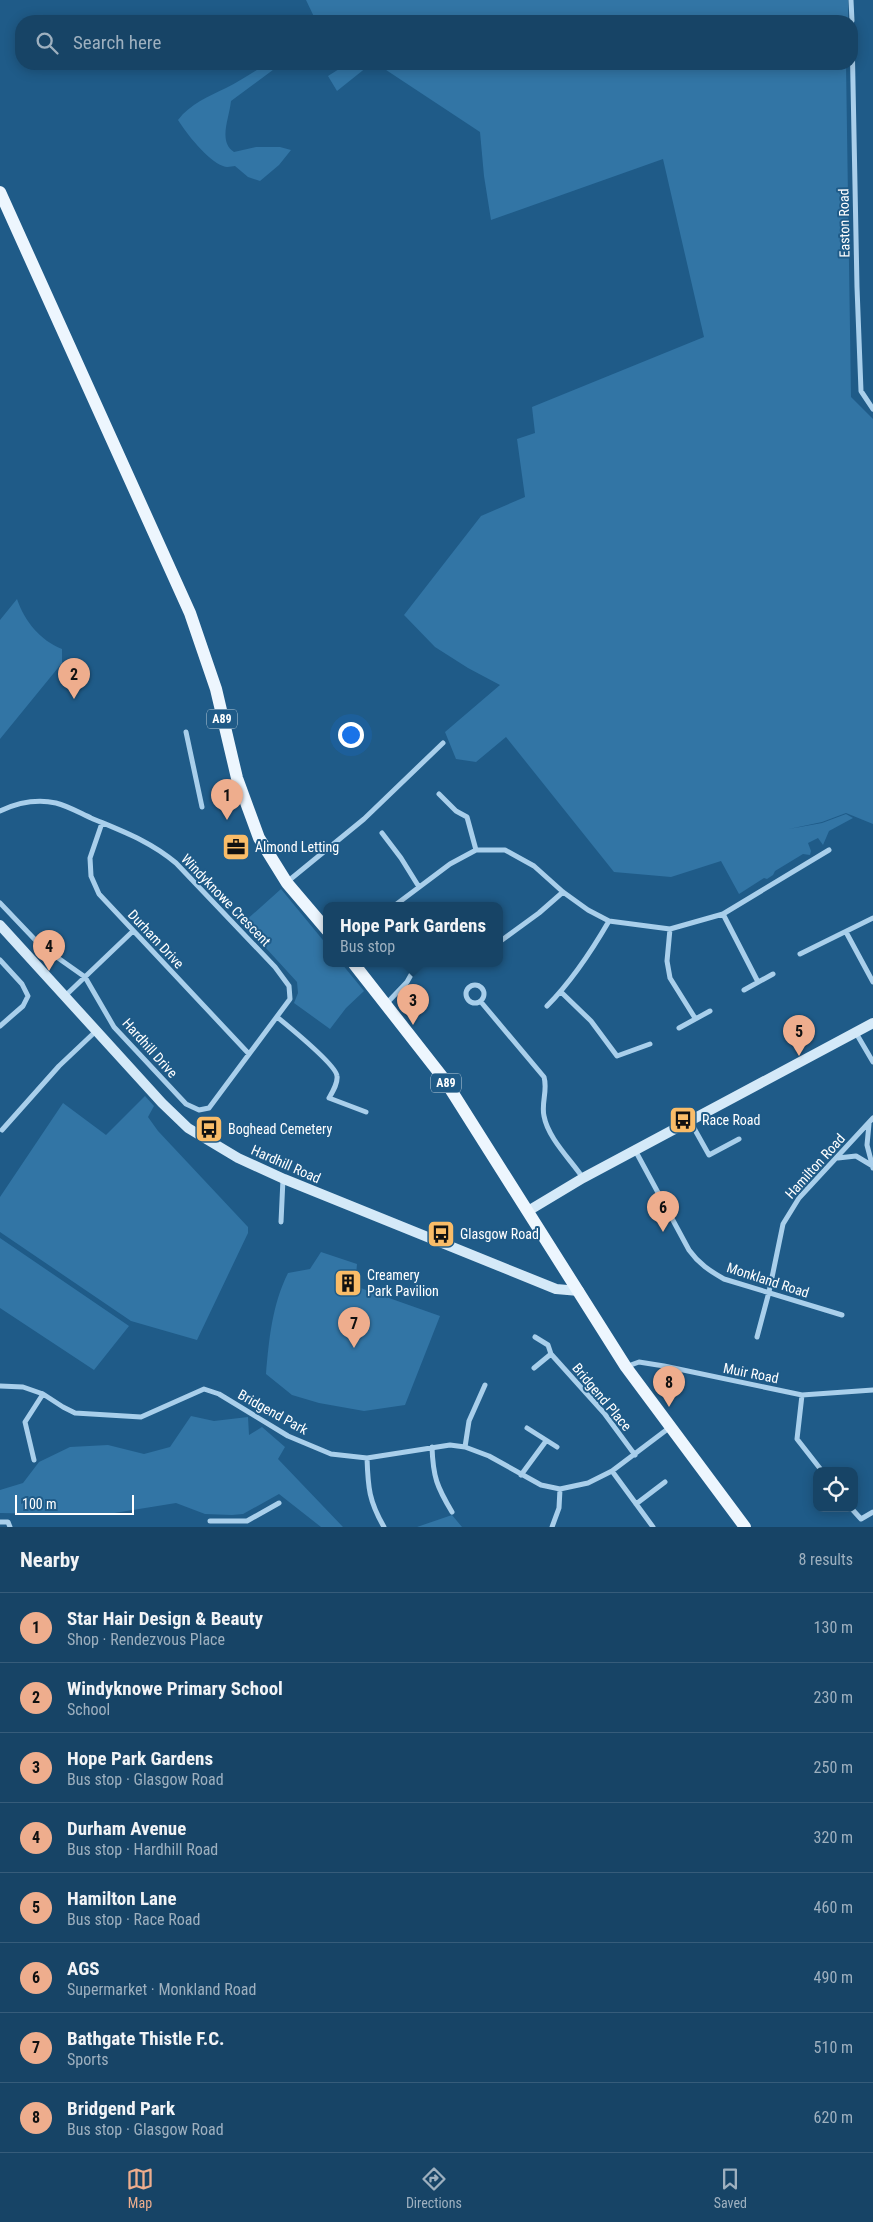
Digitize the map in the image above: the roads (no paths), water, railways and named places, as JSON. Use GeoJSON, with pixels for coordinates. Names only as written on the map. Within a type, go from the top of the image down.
{"type":"FeatureCollection","features":[{"type":"Feature","properties":{"kind":"main road","name":"A89"},"geometry":{"type":"LineString","coordinates":[[0,192],[190,613],[216,689],[237,778],[259,838],[287,882],[323,925]]}},
{"type":"Feature","properties":{"kind":"main road","name":"Hardhill Road"},"geometry":{"type":"LineString","coordinates":[[0,925],[162,1103],[188,1128],[238,1158],[284,1179],[556,1289],[579,1291]]}},
{"type":"Feature","properties":{"kind":"main road","name":"A89"},"geometry":{"type":"LineString","coordinates":[[356,967],[444,1079],[626,1367],[745,1527]]}},
{"type":"Feature","properties":{"kind":"main road"},"geometry":{"type":"LineString","coordinates":[[528,1211],[583,1178],[873,1023]]}},
{"type":"Feature","properties":{"kind":"street"},"geometry":{"type":"LineString","coordinates":[[851,0],[852,15]]}},
{"type":"Feature","properties":{"kind":"street","name":"Easton Road"},"geometry":{"type":"LineString","coordinates":[[853,70],[861,391],[873,409]]}},
{"type":"Feature","properties":{"kind":"street"},"geometry":{"type":"LineString","coordinates":[[186,732],[202,807]]}},
{"type":"Feature","properties":{"kind":"street"},"geometry":{"type":"LineString","coordinates":[[287,882],[364,818],[444,743]]}},
{"type":"Feature","properties":{"kind":"street"},"geometry":{"type":"LineString","coordinates":[[439,794],[456,811],[467,817],[476,850]]}},
{"type":"Feature","properties":{"kind":"street","name":"Windyknowe Crescent"},"geometry":{"type":"LineString","coordinates":[[0,811],[13,805],[41,801],[57,803],[159,848],[275,968],[288,986],[290,999],[209,1108]]}},
{"type":"Feature","properties":{"kind":"street","name":"Durham Drive"},"geometry":{"type":"LineString","coordinates":[[102,823],[90,858],[91,876],[99,894],[132,932],[249,1054]]}},
{"type":"Feature","properties":{"kind":"street"},"geometry":{"type":"LineString","coordinates":[[382,833],[401,858],[418,887]]}},
{"type":"Feature","properties":{"kind":"street"},"geometry":{"type":"LineString","coordinates":[[399,902],[450,864],[476,850],[505,850],[534,866],[562,892],[588,910],[609,921],[670,929],[723,914],[829,850]]}},
{"type":"Feature","properties":{"kind":"street"},"geometry":{"type":"LineString","coordinates":[[503,939],[539,913],[562,892]]}},
{"type":"Feature","properties":{"kind":"street","name":"Hardhill Drive"},"geometry":{"type":"LineString","coordinates":[[0,903],[41,946],[86,976],[114,1028],[186,1104],[199,1110],[209,1108]]}},
{"type":"Feature","properties":{"kind":"street"},"geometry":{"type":"LineString","coordinates":[[723,914],[758,982]]}},
{"type":"Feature","properties":{"kind":"street"},"geometry":{"type":"LineString","coordinates":[[800,954],[873,918]]}},
{"type":"Feature","properties":{"kind":"street"},"geometry":{"type":"LineString","coordinates":[[547,1006],[561,992],[587,958],[609,921]]}},
{"type":"Feature","properties":{"kind":"street"},"geometry":{"type":"LineString","coordinates":[[670,929],[666,961],[670,978],[695,1018]]}},
{"type":"Feature","properties":{"kind":"street"},"geometry":{"type":"LineString","coordinates":[[65,996],[132,932]]}},
{"type":"Feature","properties":{"kind":"street"},"geometry":{"type":"LineString","coordinates":[[846,932],[873,982]]}},
{"type":"Feature","properties":{"kind":"street"},"geometry":{"type":"LineString","coordinates":[[0,960],[22,984],[28,996],[24,1006],[0,1026]]}},
{"type":"Feature","properties":{"kind":"street"},"geometry":{"type":"LineString","coordinates":[[386,1005],[407,982],[415,967]]}},
{"type":"Feature","properties":{"kind":"street"},"geometry":{"type":"LineString","coordinates":[[744,990],[773,974]]}},
{"type":"Feature","properties":{"kind":"street"},"geometry":{"type":"LineString","coordinates":[[561,992],[591,1021],[617,1056],[650,1044]]}},
{"type":"Feature","properties":{"kind":"street"},"geometry":{"type":"LineString","coordinates":[[481,1002],[544,1077],[546,1085],[543,1114],[548,1128],[583,1178]]}},
{"type":"Feature","properties":{"kind":"street"},"geometry":{"type":"LineString","coordinates":[[679,1028],[710,1011]]}},
{"type":"Feature","properties":{"kind":"street"},"geometry":{"type":"LineString","coordinates":[[277,1017],[328,1062],[337,1074],[337,1082],[330,1098],[366,1112]]}},
{"type":"Feature","properties":{"kind":"street"},"geometry":{"type":"LineString","coordinates":[[2,1130],[59,1066],[97,1030]]}},
{"type":"Feature","properties":{"kind":"street"},"geometry":{"type":"LineString","coordinates":[[856,1033],[873,1062]]}},
{"type":"Feature","properties":{"kind":"street","name":"Hamilton Road"},"geometry":{"type":"LineString","coordinates":[[757,1337],[769,1292],[783,1224],[799,1198],[873,1118]]}},
{"type":"Feature","properties":{"kind":"street"},"geometry":{"type":"LineString","coordinates":[[690,1121],[709,1155],[739,1139]]}},
{"type":"Feature","properties":{"kind":"street"},"geometry":{"type":"LineString","coordinates":[[869,1124],[867,1145],[872,1167]]}},
{"type":"Feature","properties":{"kind":"street","name":"Monkland Road"},"geometry":{"type":"LineString","coordinates":[[636,1150],[696,1261],[724,1279],[842,1315]]}},
{"type":"Feature","properties":{"kind":"street"},"geometry":{"type":"LineString","coordinates":[[838,1158],[856,1156],[872,1167]]}},
{"type":"Feature","properties":{"kind":"street"},"geometry":{"type":"LineString","coordinates":[[281,1222],[284,1179]]}},
{"type":"Feature","properties":{"kind":"street","name":"Bridgend Place"},"geometry":{"type":"LineString","coordinates":[[535,1337],[548,1345],[550,1354],[604,1413],[635,1455]]}},
{"type":"Feature","properties":{"kind":"street"},"geometry":{"type":"LineString","coordinates":[[534,1368],[550,1354]]}},
{"type":"Feature","properties":{"kind":"street","name":"Muir Road"},"geometry":{"type":"LineString","coordinates":[[626,1367],[639,1362],[802,1395],[873,1390]]}},
{"type":"Feature","properties":{"kind":"street"},"geometry":{"type":"LineString","coordinates":[[465,1447],[469,1421],[485,1385]]}},
{"type":"Feature","properties":{"kind":"street","name":"Bridgend Park"},"geometry":{"type":"LineString","coordinates":[[0,1386],[23,1386],[43,1394],[75,1413],[141,1417],[204,1389],[219,1394],[288,1436],[331,1454],[367,1458],[432,1447],[450,1445],[465,1447],[489,1456],[542,1485],[560,1489],[588,1483],[612,1472],[670,1428]]}},
{"type":"Feature","properties":{"kind":"street"},"geometry":{"type":"LineString","coordinates":[[34,1460],[25,1422],[43,1394]]}},
{"type":"Feature","properties":{"kind":"street"},"geometry":{"type":"LineString","coordinates":[[802,1395],[797,1439],[819,1467]]}},
{"type":"Feature","properties":{"kind":"street"},"geometry":{"type":"LineString","coordinates":[[526,1428],[557,1447]]}},
{"type":"Feature","properties":{"kind":"street"},"geometry":{"type":"LineString","coordinates":[[521,1475],[546,1442]]}},
{"type":"Feature","properties":{"kind":"street"},"geometry":{"type":"LineString","coordinates":[[432,1447],[433,1471],[437,1487],[452,1512]]}},
{"type":"Feature","properties":{"kind":"street"},"geometry":{"type":"LineString","coordinates":[[367,1458],[368,1484],[373,1507],[384,1527]]}},
{"type":"Feature","properties":{"kind":"street"},"geometry":{"type":"LineString","coordinates":[[612,1472],[652,1527]]}},
{"type":"Feature","properties":{"kind":"street"},"geometry":{"type":"LineString","coordinates":[[636,1504],[665,1482]]}},
{"type":"Feature","properties":{"kind":"street"},"geometry":{"type":"LineString","coordinates":[[552,1527],[559,1508],[560,1489]]}},
{"type":"Feature","properties":{"kind":"street"},"geometry":{"type":"LineString","coordinates":[[210,1520],[247,1521],[279,1503]]}},
{"type":"Feature","properties":{"kind":"street"},"geometry":{"type":"LineString","coordinates":[[855,1512],[862,1519],[873,1512]]}},
{"type":"Feature","properties":{"kind":"street"},"geometry":{"type":"LineString","coordinates":[[247,1521],[249,1527]]}},
{"type":"Feature","properties":{"kind":"street"},"geometry":{"type":"LineString","coordinates":[[0,1522],[8,1522],[10,1527]]}},
{"type":"Feature","properties":{"kind":"place","name":"Windyknowe Primary School"},"geometry":{"type":"Point","coordinates":[74,699]}},
{"type":"Feature","properties":{"kind":"place","name":"Star Hair Design & Beauty"},"geometry":{"type":"Point","coordinates":[227,820]}},
{"type":"Feature","properties":{"kind":"place","name":"Almond Letting"},"geometry":{"type":"Point","coordinates":[236,847]}},
{"type":"Feature","properties":{"kind":"place","name":"Durham Avenue"},"geometry":{"type":"Point","coordinates":[49,971]}},
{"type":"Feature","properties":{"kind":"place","name":"Hope Park Gardens"},"geometry":{"type":"Point","coordinates":[413,1025]}},
{"type":"Feature","properties":{"kind":"place","name":"Hamilton Lane"},"geometry":{"type":"Point","coordinates":[799,1056]}},
{"type":"Feature","properties":{"kind":"place","name":"Race Road"},"geometry":{"type":"Point","coordinates":[683,1120]}},
{"type":"Feature","properties":{"kind":"place","name":"Boghead Cemetery"},"geometry":{"type":"Point","coordinates":[209,1129]}},
{"type":"Feature","properties":{"kind":"place","name":"AGS"},"geometry":{"type":"Point","coordinates":[663,1232]}},
{"type":"Feature","properties":{"kind":"place","name":"Glasgow Road"},"geometry":{"type":"Point","coordinates":[441,1234]}},
{"type":"Feature","properties":{"kind":"place","name":"Creamery Park Pavilion"},"geometry":{"type":"Point","coordinates":[348,1283]}},
{"type":"Feature","properties":{"kind":"place","name":"Bathgate Thistle F.C."},"geometry":{"type":"Point","coordinates":[354,1348]}},
{"type":"Feature","properties":{"kind":"place","name":"Bridgend Park"},"geometry":{"type":"Point","coordinates":[669,1407]}}]}
